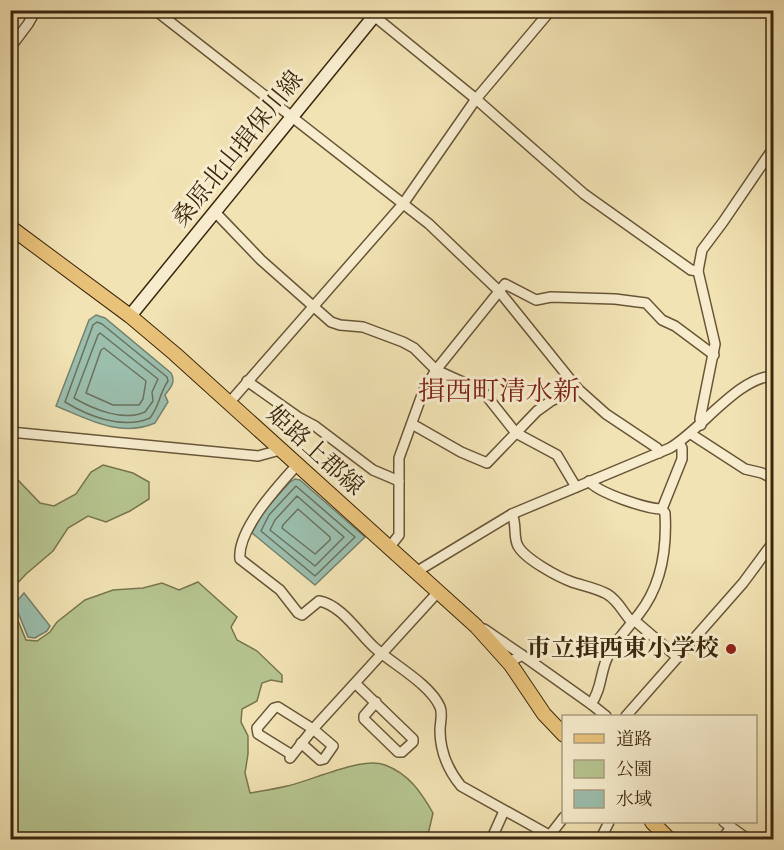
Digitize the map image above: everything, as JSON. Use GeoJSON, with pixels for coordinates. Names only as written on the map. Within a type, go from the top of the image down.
{"type":"FeatureCollection","features":[{"type":"Feature","properties":{"kind":"main road","name":"桑原北山揖保川線"},"geometry":{"type":"LineString","coordinates":[[130,316],[372,13]]}},
{"type":"Feature","properties":{"kind":"main road","name":"姫路上郡線"},"geometry":{"type":"LineString","coordinates":[[14,235],[130,316],[175,354],[476,627],[517,660],[544,714],[562,733]]}},
{"type":"Feature","properties":{"kind":"main road"},"geometry":{"type":"LineString","coordinates":[[653,823],[670,840]]}},
{"type":"Feature","properties":{"kind":"street"},"geometry":{"type":"LineString","coordinates":[[10,48],[36,10]]}},
{"type":"Feature","properties":{"kind":"street"},"geometry":{"type":"LineString","coordinates":[[156,10],[436,230],[499,291],[578,389],[606,414],[657,448],[660,453]]}},
{"type":"Feature","properties":{"kind":"street"},"geometry":{"type":"LineString","coordinates":[[228,403],[403,204],[476,99],[551,10]]}},
{"type":"Feature","properties":{"kind":"street"},"geometry":{"type":"LineString","coordinates":[[372,13],[476,99],[584,194],[691,270],[698,272]]}},
{"type":"Feature","properties":{"kind":"street"},"geometry":{"type":"LineString","coordinates":[[701,424],[700,419],[715,344],[698,272],[702,250],[774,147]]}},
{"type":"Feature","properties":{"kind":"street"},"geometry":{"type":"LineString","coordinates":[[214,211],[261,260],[331,322],[363,327],[403,342],[414,348],[436,370],[465,384],[475,385],[516,433],[557,455],[576,487]]}},
{"type":"Feature","properties":{"kind":"street"},"geometry":{"type":"LineString","coordinates":[[389,548],[399,535],[399,458],[423,392],[436,370],[505,284],[536,300],[551,297],[615,299],[646,303],[662,320],[675,326],[714,355]]}},
{"type":"Feature","properties":{"kind":"street"},"geometry":{"type":"LineString","coordinates":[[416,572],[512,514],[680,443],[740,389],[753,380],[774,376]]}},
{"type":"Feature","properties":{"kind":"street"},"geometry":{"type":"LineString","coordinates":[[247,381],[298,417],[315,426],[374,470],[399,481]]}},
{"type":"Feature","properties":{"kind":"street"},"geometry":{"type":"LineString","coordinates":[[412,424],[461,452],[487,463],[537,411],[550,401],[578,389]]}},
{"type":"Feature","properties":{"kind":"street"},"geometry":{"type":"LineString","coordinates":[[10,432],[258,456],[280,450]]}},
{"type":"Feature","properties":{"kind":"street"},"geometry":{"type":"LineString","coordinates":[[691,434],[745,469],[774,479]]}},
{"type":"Feature","properties":{"kind":"street"},"geometry":{"type":"LineString","coordinates":[[662,509],[682,459],[680,443]]}},
{"type":"Feature","properties":{"kind":"street"},"geometry":{"type":"LineString","coordinates":[[297,465],[260,511],[239,550],[240,559],[280,590],[298,614],[302,615],[316,602],[324,602],[338,611],[383,654],[427,690],[441,708],[442,744],[446,761],[461,786],[548,838],[562,820]]}},
{"type":"Feature","properties":{"kind":"street"},"geometry":{"type":"LineString","coordinates":[[589,481],[592,485],[615,496],[662,509],[665,513],[666,542],[662,567],[649,598],[608,656],[599,691],[591,704]]}},
{"type":"Feature","properties":{"kind":"street"},"geometry":{"type":"LineString","coordinates":[[512,514],[516,541],[523,552],[568,580],[616,600],[633,621],[677,657]]}},
{"type":"Feature","properties":{"kind":"street"},"geometry":{"type":"LineString","coordinates":[[628,715],[743,583],[774,541]]}},
{"type":"Feature","properties":{"kind":"street"},"geometry":{"type":"LineString","coordinates":[[302,743],[320,760],[324,759],[333,746],[313,729],[278,707],[274,708],[257,728],[258,734],[291,756],[313,729],[438,592]]}},
{"type":"Feature","properties":{"kind":"street"},"geometry":{"type":"LineString","coordinates":[[517,660],[591,704],[604,715]]}},
{"type":"Feature","properties":{"kind":"street"},"geometry":{"type":"LineString","coordinates":[[356,684],[376,702],[412,739],[412,742],[402,752],[398,752],[364,719],[376,702]]}},
{"type":"Feature","properties":{"kind":"street"},"geometry":{"type":"LineString","coordinates":[[491,840],[504,811]]}},
{"type":"Feature","properties":{"kind":"street"},"geometry":{"type":"LineString","coordinates":[[600,840],[613,823]]}},
{"type":"Feature","properties":{"kind":"street"},"geometry":{"type":"LineString","coordinates":[[722,840],[728,824],[749,840]]}},
{"type":"Feature","properties":{"kind":"green space"},"geometry":{"type":"Polygon","coordinates":[[[103,465],[133,473],[149,482],[149,499],[106,522],[88,516],[68,528],[53,551],[11,590],[11,476],[16,478],[40,503],[54,506],[76,494],[91,472],[103,465]]]}},
{"type":"Feature","properties":{"kind":"green space"},"geometry":{"type":"Polygon","coordinates":[[[198,582],[237,617],[231,627],[237,640],[257,651],[282,675],[282,682],[271,680],[262,683],[257,701],[242,709],[241,722],[248,736],[245,773],[250,793],[287,786],[350,766],[375,763],[385,765],[401,773],[414,784],[433,813],[427,839],[11,839],[11,595],[14,611],[26,640],[37,641],[85,600],[113,590],[143,588],[162,583],[179,590],[198,582]]]}},
{"type":"Feature","properties":{"kind":"water"},"geometry":{"type":"Polygon","coordinates":[[[96,315],[105,318],[171,373],[173,382],[165,395],[168,402],[155,423],[142,427],[117,428],[92,421],[56,406],[89,320],[96,315]]]}},
{"type":"Feature","properties":{"kind":"water"},"geometry":{"type":"Polygon","coordinates":[[[295,479],[300,480],[365,537],[315,585],[252,533],[263,512],[295,479]]]}},
{"type":"Feature","properties":{"kind":"water"},"geometry":{"type":"Polygon","coordinates":[[[24,593],[50,626],[47,631],[35,638],[28,637],[17,610],[17,601],[24,593]]]}},
{"type":"Feature","properties":{"kind":"place","name":"市立揖西東小学校"},"geometry":{"type":"Point","coordinates":[731,649]}},
{"type":"Feature","properties":{"kind":"district","name":"揖西町清水新"},"geometry":{"type":"Point","coordinates":[499,392]}}]}
